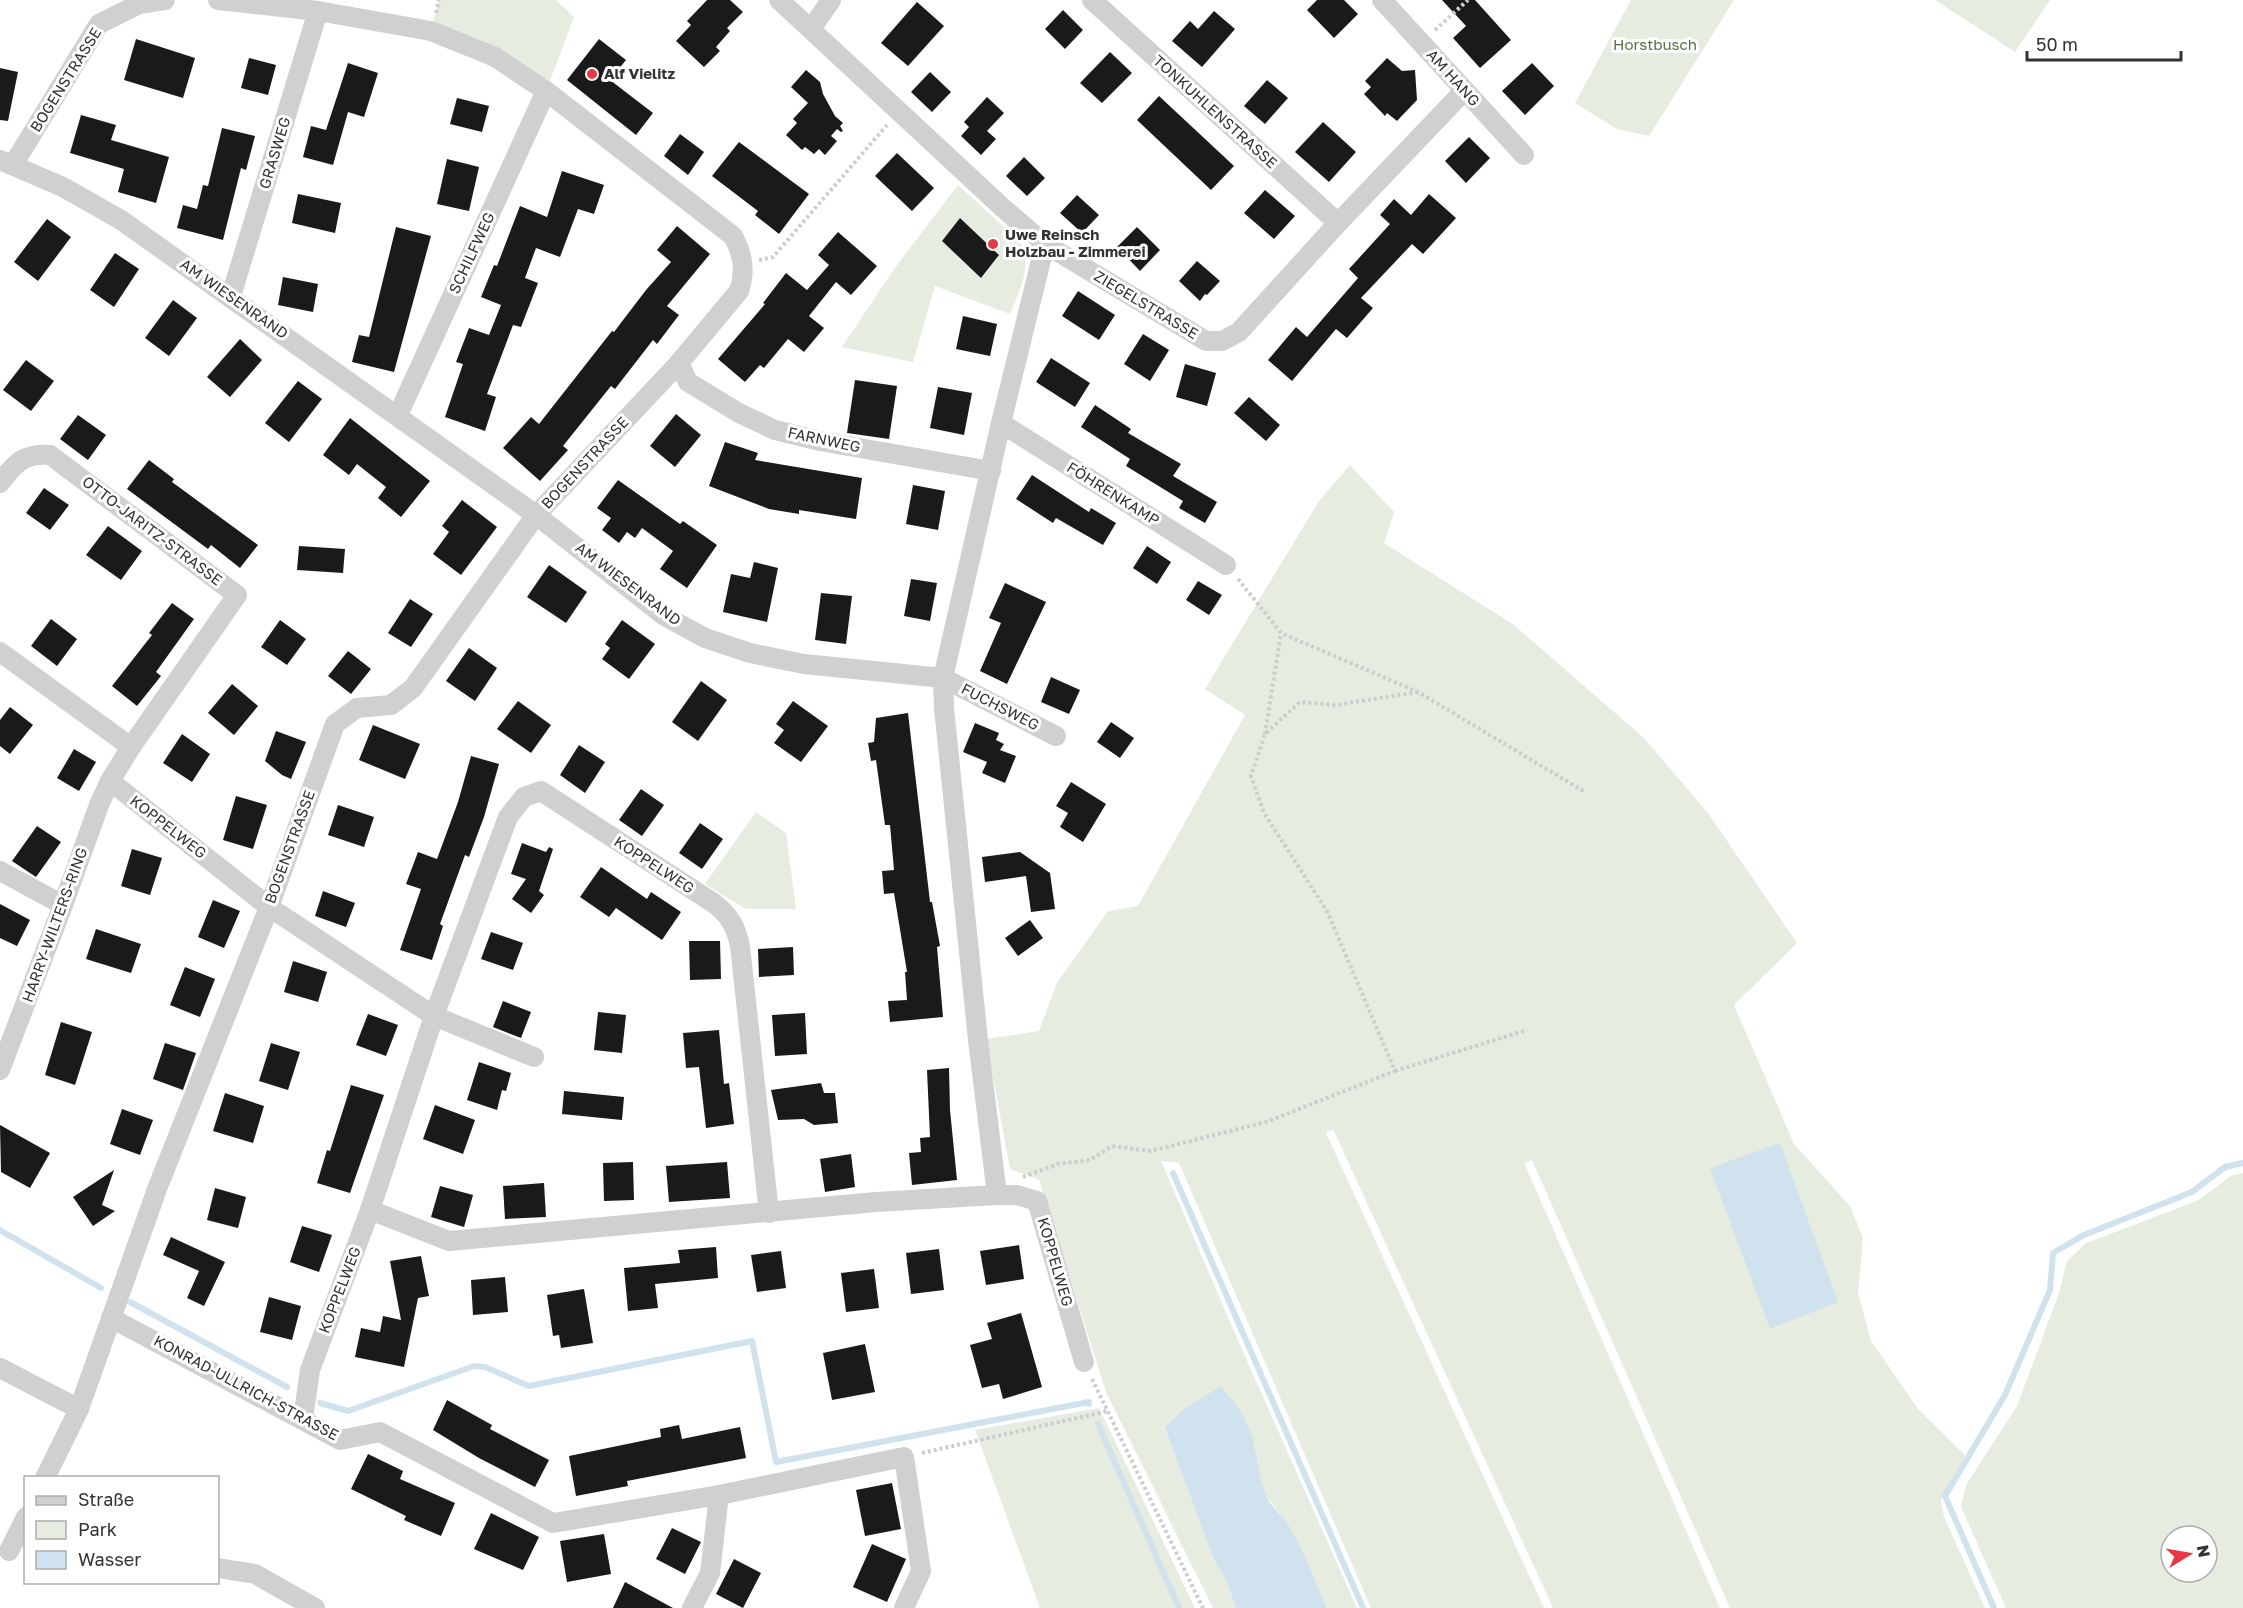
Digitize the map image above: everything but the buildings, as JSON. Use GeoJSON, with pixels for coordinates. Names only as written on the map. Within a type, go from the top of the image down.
{"type":"FeatureCollection","features":[{"type":"Feature","properties":{"kind":"street","name":"BOGENSTRASSE"},"geometry":{"type":"LineString","coordinates":[[6,162],[99,24],[139,4],[165,0]]}},
{"type":"Feature","properties":{"kind":"street"},"geometry":{"type":"LineString","coordinates":[[218,0],[318,10],[431,31],[495,57],[546,92],[733,236],[741,250],[743,264]]}},
{"type":"Feature","properties":{"kind":"street","name":"ZIEGELSTRASSE"},"geometry":{"type":"LineString","coordinates":[[779,0],[1045,244],[1206,341],[1222,341],[1239,332],[1338,223],[1464,91]]}},
{"type":"Feature","properties":{"kind":"street"},"geometry":{"type":"LineString","coordinates":[[811,29],[831,0]]}},
{"type":"Feature","properties":{"kind":"street","name":"TONKUHLENSTRASSE"},"geometry":{"type":"LineString","coordinates":[[1092,0],[1338,223]]}},
{"type":"Feature","properties":{"kind":"street","name":"AM HANG"},"geometry":{"type":"LineString","coordinates":[[1382,0],[1524,155]]}},
{"type":"Feature","properties":{"kind":"street","name":"GRASWEG"},"geometry":{"type":"LineString","coordinates":[[231,296],[318,10]]}},
{"type":"Feature","properties":{"kind":"street","name":"SCHILFWEG"},"geometry":{"type":"LineString","coordinates":[[398,415],[546,92]]}},
{"type":"Feature","properties":{"kind":"street","name":"AM WIESENRAND"},"geometry":{"type":"LineString","coordinates":[[6,162],[63,187],[121,220],[536,515],[663,615],[705,638],[750,653],[804,664],[943,678]]}},
{"type":"Feature","properties":{"kind":"street"},"geometry":{"type":"LineString","coordinates":[[370,1210],[448,1241],[876,1202],[1007,1195],[975,1004],[944,708],[943,678],[1001,423],[1045,244]]}},
{"type":"Feature","properties":{"kind":"street","name":"BOGENSTRASSE"},"geometry":{"type":"LineString","coordinates":[[111,1318],[157,1189],[268,907],[335,724],[357,708],[391,705],[413,688],[536,515],[679,363],[739,291],[743,279],[743,264]]}},
{"type":"Feature","properties":{"kind":"street","name":"FARNWEG"},"geometry":{"type":"LineString","coordinates":[[679,363],[688,382],[739,413],[775,430],[820,441],[990,471]]}},
{"type":"Feature","properties":{"kind":"street","name":"FÖHRENKAMP"},"geometry":{"type":"LineString","coordinates":[[1001,423],[1226,565]]}},
{"type":"Feature","properties":{"kind":"street","name":"OTTO-JARITZ-STRASSE"},"geometry":{"type":"LineString","coordinates":[[0,483],[22,459],[36,454],[50,455],[237,595],[131,747],[110,781]]}},
{"type":"Feature","properties":{"kind":"street"},"geometry":{"type":"LineString","coordinates":[[0,652],[131,747]]}},
{"type":"Feature","properties":{"kind":"street","name":"FUCHSWEG"},"geometry":{"type":"LineString","coordinates":[[943,678],[1056,736]]}},
{"type":"Feature","properties":{"kind":"street","name":"KOPPELWEG"},"geometry":{"type":"LineString","coordinates":[[110,781],[268,907],[434,1016],[534,1057]]}},
{"type":"Feature","properties":{"kind":"street","name":"HARRY-WILTERS-RING"},"geometry":{"type":"LineString","coordinates":[[0,1070],[110,781]]}},
{"type":"Feature","properties":{"kind":"street","name":"KOPPELWEG"},"geometry":{"type":"LineString","coordinates":[[303,1419],[310,1370],[370,1210],[434,1016],[508,817],[524,797],[541,791],[715,904],[729,916],[737,932],[740,946],[769,1213]]}},
{"type":"Feature","properties":{"kind":"street"},"geometry":{"type":"LineString","coordinates":[[0,871],[63,905]]}},
{"type":"Feature","properties":{"kind":"street","name":"KOPPELWEG"},"geometry":{"type":"LineString","coordinates":[[1007,1195],[1037,1201],[1084,1362]]}},
{"type":"Feature","properties":{"kind":"street"},"geometry":{"type":"LineString","coordinates":[[46,1476],[78,1409],[111,1318]]}},
{"type":"Feature","properties":{"kind":"street","name":"KONRAD-ULLRICH-STRASSE"},"geometry":{"type":"LineString","coordinates":[[111,1318],[340,1440],[380,1432],[553,1523],[719,1495],[904,1457]]}},
{"type":"Feature","properties":{"kind":"street"},"geometry":{"type":"LineString","coordinates":[[0,1368],[78,1409]]}},
{"type":"Feature","properties":{"kind":"street"},"geometry":{"type":"LineString","coordinates":[[904,1457],[921,1572],[904,1608]]}},
{"type":"Feature","properties":{"kind":"street"},"geometry":{"type":"LineString","coordinates":[[692,1608],[710,1573],[719,1495]]}},
{"type":"Feature","properties":{"kind":"street"},"geometry":{"type":"LineString","coordinates":[[12,1551],[24,1522]]}},
{"type":"Feature","properties":{"kind":"street"},"geometry":{"type":"LineString","coordinates":[[219,1568],[255,1574],[315,1608]]}},
{"type":"Feature","properties":{"kind":"path"},"geometry":{"type":"LineString","coordinates":[[1421,42],[1468,0]]}},
{"type":"Feature","properties":{"kind":"path"},"geometry":{"type":"LineString","coordinates":[[743,264],[773,257],[899,111]]}},
{"type":"Feature","properties":{"kind":"path"},"geometry":{"type":"LineString","coordinates":[[1226,565],[1281,633],[1418,692],[1585,792]]}},
{"type":"Feature","properties":{"kind":"path"},"geometry":{"type":"LineString","coordinates":[[1281,633],[1265,734],[1251,776],[1264,813],[1327,911],[1395,1071]]}},
{"type":"Feature","properties":{"kind":"path"},"geometry":{"type":"LineString","coordinates":[[1265,734],[1300,702],[1336,705],[1418,692]]}},
{"type":"Feature","properties":{"kind":"path"},"geometry":{"type":"LineString","coordinates":[[1007,1195],[1020,1178],[1058,1164],[1090,1160],[1112,1146],[1151,1151],[1266,1122],[1395,1071],[1527,1030]]}},
{"type":"Feature","properties":{"kind":"path"},"geometry":{"type":"LineString","coordinates":[[1084,1362],[1203,1608]]}},
{"type":"Feature","properties":{"kind":"path"},"geometry":{"type":"LineString","coordinates":[[904,1457],[1108,1411]]}},
{"type":"Feature","properties":{"kind":"green space"},"geometry":{"type":"Polygon","coordinates":[[[439,0],[556,0],[574,17],[546,91],[431,31],[439,0]]]}},
{"type":"Feature","properties":{"kind":"green space","name":"Horstbusch"},"geometry":{"type":"Polygon","coordinates":[[[1631,0],[1734,0],[1649,136],[1617,129],[1575,103],[1631,0]]]}},
{"type":"Feature","properties":{"kind":"green space"},"geometry":{"type":"Polygon","coordinates":[[[1935,0],[2050,0],[2015,52],[1935,0]]]}},
{"type":"Feature","properties":{"kind":"green space"},"geometry":{"type":"Polygon","coordinates":[[[958,185],[1018,240],[1025,258],[1024,277],[1010,314],[935,286],[913,362],[842,347],[894,269],[958,185]],[[960,218],[942,241],[982,278],[999,255],[960,218]]]}},
{"type":"Feature","properties":{"kind":"green space"},"geometry":{"type":"Polygon","coordinates":[[[1350,465],[1394,512],[1384,543],[1514,625],[1644,738],[1708,813],[1797,943],[1734,1005],[1794,1144],[1850,1206],[1863,1238],[1858,1293],[1871,1341],[1918,1409],[1965,1455],[1945,1496],[1941,1499],[1944,1517],[1985,1608],[1730,1608],[1532,1160],[1524,1163],[1720,1608],[1553,1608],[1333,1129],[1326,1133],[1544,1608],[1371,1608],[1179,1163],[1161,1161],[1357,1608],[1327,1608],[1297,1544],[1261,1485],[1257,1471],[1255,1446],[1165,1428],[1213,1558],[1227,1582],[1236,1608],[1213,1608],[1106,1392],[1039,1180],[1010,1169],[986,1039],[1039,1031],[1057,983],[1108,911],[1138,906],[1245,715],[1205,689],[1319,501],[1350,465]]]}},
{"type":"Feature","properties":{"kind":"green space"},"geometry":{"type":"Polygon","coordinates":[[[756,812],[786,833],[796,909],[746,909],[705,884],[756,812]]]}},
{"type":"Feature","properties":{"kind":"green space"},"geometry":{"type":"Polygon","coordinates":[[[2243,1173],[2243,1608],[2006,1608],[1961,1507],[1966,1485],[2017,1406],[2059,1293],[2067,1261],[2086,1243],[2197,1201],[2231,1176],[2243,1173]]]}},
{"type":"Feature","properties":{"kind":"green space"},"geometry":{"type":"Polygon","coordinates":[[[1099,1408],[1195,1608],[1040,1608],[975,1430],[1099,1408]]]}},
{"type":"Feature","properties":{"kind":"water"},"geometry":{"type":"Polygon","coordinates":[[[1780,1143],[1838,1302],[1770,1329],[1710,1168],[1780,1143]]]}},
{"type":"Feature","properties":{"kind":"water"},"geometry":{"type":"Polygon","coordinates":[[[1220,1387],[1232,1399],[1246,1420],[1268,1499],[1285,1520],[1297,1541],[1327,1608],[1236,1608],[1227,1582],[1213,1558],[1165,1428],[1184,1409],[1220,1387]]]}},
{"type":"Feature","properties":{"kind":"waterway"},"geometry":{"type":"LineString","coordinates":[[1994,1608],[1945,1496],[2005,1395],[2050,1290],[2053,1253],[2084,1235],[2192,1192],[2225,1167],[2243,1163]]}},
{"type":"Feature","properties":{"kind":"waterway"},"geometry":{"type":"LineString","coordinates":[[1173,1173],[1363,1608]]}},
{"type":"Feature","properties":{"kind":"waterway"},"geometry":{"type":"LineString","coordinates":[[0,1230],[101,1288]]}},
{"type":"Feature","properties":{"kind":"waterway"},"geometry":{"type":"LineString","coordinates":[[130,1302],[287,1387]]}},
{"type":"Feature","properties":{"kind":"waterway"},"geometry":{"type":"LineString","coordinates":[[320,1403],[348,1411],[474,1366],[485,1367],[529,1386],[752,1341],[776,1462],[1089,1402],[1089,1404]]}},
{"type":"Feature","properties":{"kind":"waterway"},"geometry":{"type":"LineString","coordinates":[[1098,1424],[1179,1608]]}},
{"type":"Feature","properties":{"kind":"place","name":"Alf Vielitz"},"geometry":{"type":"Point","coordinates":[592,74]}},
{"type":"Feature","properties":{"kind":"place","name":"Uwe Reinsch Holzbau - Zimmerei"},"geometry":{"type":"Point","coordinates":[993,244]}}]}
